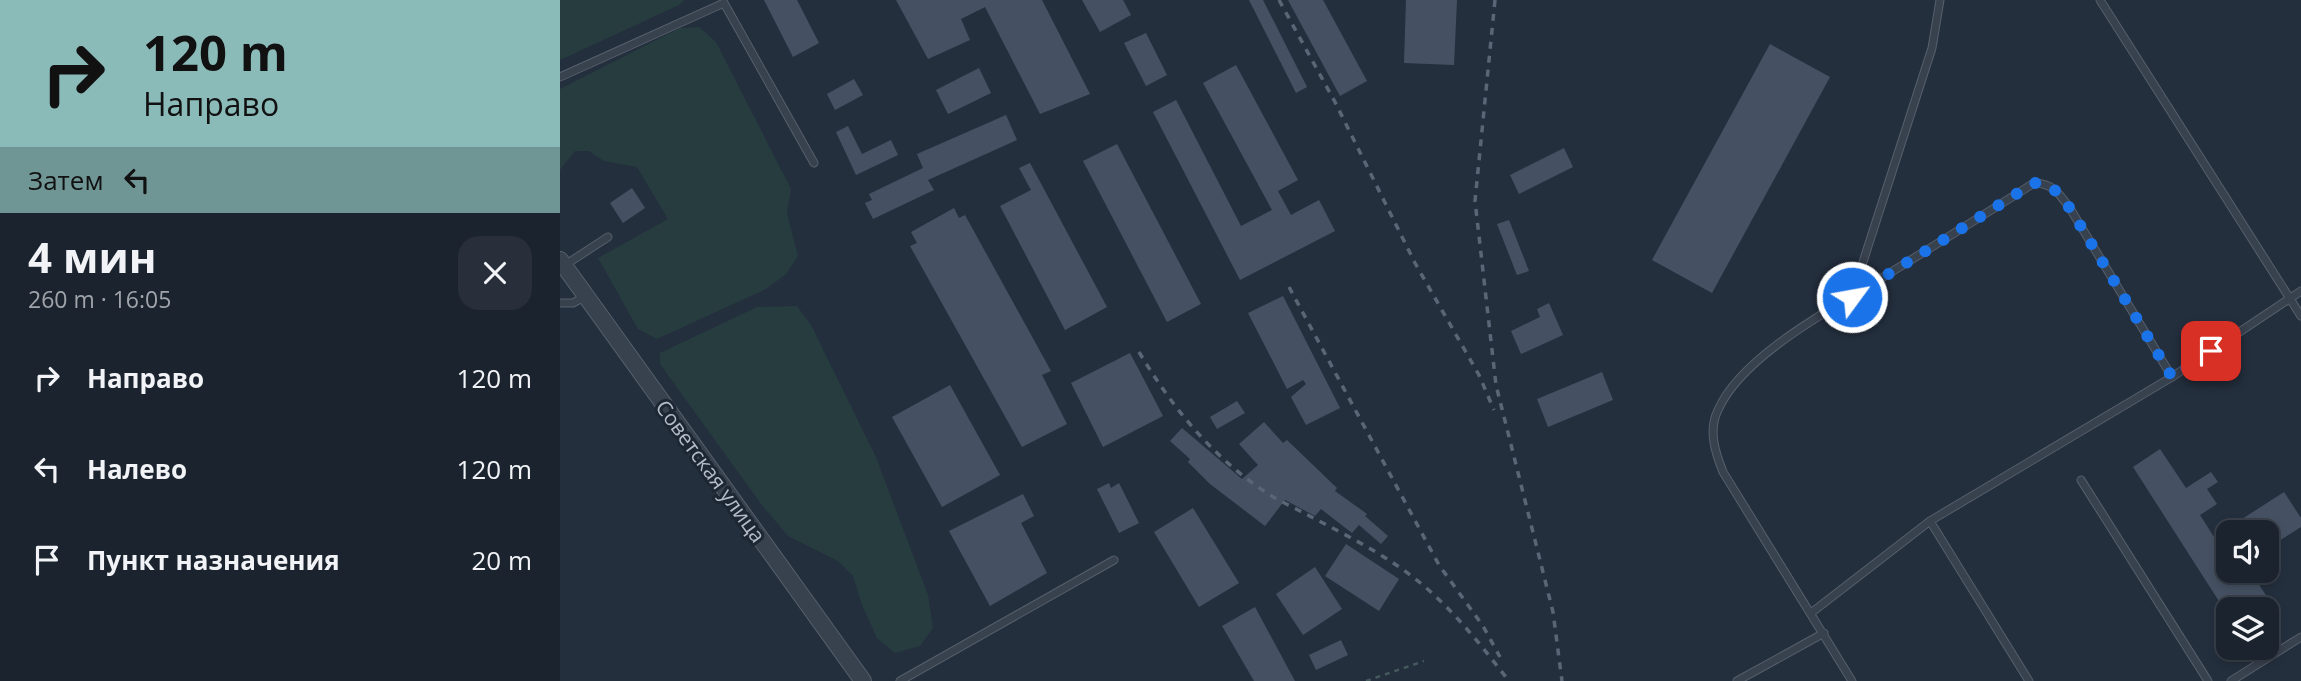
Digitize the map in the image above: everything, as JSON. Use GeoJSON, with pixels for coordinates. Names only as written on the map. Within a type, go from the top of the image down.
{"type":"FeatureCollection","features":[{"type":"Feature","properties":{"kind":"street","name":"Советская улица"},"geometry":{"type":"LineString","coordinates":[[562,263],[863,681]]}},
{"type":"Feature","properties":{"kind":"lane"},"geometry":{"type":"LineString","coordinates":[[1852,297],[1932,48],[1940,0]]}},
{"type":"Feature","properties":{"kind":"lane"},"geometry":{"type":"LineString","coordinates":[[2104,2],[2301,316]]}},
{"type":"Feature","properties":{"kind":"lane"},"geometry":{"type":"LineString","coordinates":[[560,76],[724,3],[814,163]]}},
{"type":"Feature","properties":{"kind":"lane"},"geometry":{"type":"LineString","coordinates":[[1852,681],[1723,472],[1715,452],[1713,427],[1717,410],[1732,387],[1753,366],[1792,334],[2034,183],[2044,183],[2055,189],[2071,210],[2172,377]]}},
{"type":"Feature","properties":{"kind":"lane"},"geometry":{"type":"LineString","coordinates":[[562,263],[608,237]]}},
{"type":"Feature","properties":{"kind":"lane"},"geometry":{"type":"LineString","coordinates":[[1811,613],[1930,521],[2172,377],[2301,292]]}},
{"type":"Feature","properties":{"kind":"lane"},"geometry":{"type":"LineString","coordinates":[[560,303],[573,303],[586,296]]}},
{"type":"Feature","properties":{"kind":"lane"},"geometry":{"type":"LineString","coordinates":[[2081,480],[2208,681]]}},
{"type":"Feature","properties":{"kind":"lane"},"geometry":{"type":"LineString","coordinates":[[1930,521],[2029,681]]}},
{"type":"Feature","properties":{"kind":"lane"},"geometry":{"type":"LineString","coordinates":[[901,681],[1114,560]]}},
{"type":"Feature","properties":{"kind":"lane"},"geometry":{"type":"LineString","coordinates":[[1737,681],[1824,633]]}},
{"type":"Feature","properties":{"kind":"lane"},"geometry":{"type":"LineString","coordinates":[[2231,681],[2301,637]]}},
{"type":"Feature","properties":{"kind":"path"},"geometry":{"type":"LineString","coordinates":[[1366,681],[1424,661]]}},
{"type":"Feature","properties":{"kind":"green space"},"geometry":{"type":"Polygon","coordinates":[[[560,0],[684,0],[679,5],[560,60],[560,0]]]}},
{"type":"Feature","properties":{"kind":"green space"},"geometry":{"type":"Polygon","coordinates":[[[699,27],[716,42],[791,189],[787,213],[798,256],[786,274],[766,289],[657,339],[638,329],[598,258],[668,219],[637,167],[604,161],[589,151],[575,151],[560,170],[560,89],[680,28],[699,27]]]}},
{"type":"Feature","properties":{"kind":"green space"},"geometry":{"type":"Polygon","coordinates":[[[797,306],[811,325],[876,457],[928,595],[933,628],[920,646],[895,653],[877,638],[853,576],[838,561],[788,536],[761,504],[660,364],[660,353],[757,307],[797,306]]]}},
{"type":"Feature","properties":{"kind":"building"},"geometry":{"type":"Polygon","coordinates":[[[764,0],[797,0],[819,43],[793,57],[764,0]]]}},
{"type":"Feature","properties":{"kind":"building"},"geometry":{"type":"Polygon","coordinates":[[[896,0],[1042,0],[1090,94],[1040,114],[985,7],[961,19],[970,40],[928,59],[896,0]]]}},
{"type":"Feature","properties":{"kind":"building"},"geometry":{"type":"Polygon","coordinates":[[[1082,0],[1123,0],[1131,15],[1100,32],[1082,0]]]}},
{"type":"Feature","properties":{"kind":"building"},"geometry":{"type":"Polygon","coordinates":[[[1249,0],[1263,0],[1307,87],[1296,93],[1249,0]]]}},
{"type":"Feature","properties":{"kind":"building"},"geometry":{"type":"Polygon","coordinates":[[[1288,0],[1323,0],[1367,81],[1340,96],[1288,0]]]}},
{"type":"Feature","properties":{"kind":"building"},"geometry":{"type":"Polygon","coordinates":[[[1406,0],[1457,0],[1454,65],[1404,63],[1406,0]]]}},
{"type":"Feature","properties":{"kind":"building"},"geometry":{"type":"Polygon","coordinates":[[[1146,33],[1167,75],[1146,86],[1124,43],[1146,33]]]}},
{"type":"Feature","properties":{"kind":"building"},"geometry":{"type":"Polygon","coordinates":[[[1770,44],[1830,77],[1712,293],[1652,260],[1770,44]]]}},
{"type":"Feature","properties":{"kind":"building"},"geometry":{"type":"Polygon","coordinates":[[[1236,65],[1298,180],[1278,191],[1291,215],[1319,200],[1335,231],[1240,280],[1153,112],[1176,100],[1241,226],[1272,210],[1203,83],[1236,65]]]}},
{"type":"Feature","properties":{"kind":"building"},"geometry":{"type":"Polygon","coordinates":[[[979,68],[991,93],[948,114],[936,90],[979,68]]]}},
{"type":"Feature","properties":{"kind":"building"},"geometry":{"type":"Polygon","coordinates":[[[854,79],[863,95],[835,110],[827,94],[854,79]]]}},
{"type":"Feature","properties":{"kind":"building"},"geometry":{"type":"Polygon","coordinates":[[[1006,115],[1017,140],[928,180],[934,190],[873,219],[865,203],[872,200],[869,194],[923,168],[917,154],[1006,115]]]}},
{"type":"Feature","properties":{"kind":"building"},"geometry":{"type":"Polygon","coordinates":[[[848,126],[862,154],[891,140],[898,155],[856,175],[836,132],[848,126]]]}},
{"type":"Feature","properties":{"kind":"building"},"geometry":{"type":"Polygon","coordinates":[[[1117,144],[1201,304],[1167,322],[1083,161],[1117,144]]]}},
{"type":"Feature","properties":{"kind":"building"},"geometry":{"type":"Polygon","coordinates":[[[1564,148],[1573,167],[1519,194],[1510,175],[1564,148]]]}},
{"type":"Feature","properties":{"kind":"building"},"geometry":{"type":"Polygon","coordinates":[[[1030,163],[1107,307],[1065,330],[1000,206],[1031,190],[1019,168],[1030,163]]]}},
{"type":"Feature","properties":{"kind":"building"},"geometry":{"type":"Polygon","coordinates":[[[632,188],[645,208],[623,223],[610,203],[632,188]]]}},
{"type":"Feature","properties":{"kind":"building"},"geometry":{"type":"Polygon","coordinates":[[[954,208],[959,218],[965,215],[1051,371],[1042,375],[1067,424],[1022,447],[910,246],[917,243],[911,232],[954,208]]]}},
{"type":"Feature","properties":{"kind":"building"},"geometry":{"type":"Polygon","coordinates":[[[1509,220],[1529,271],[1517,275],[1497,224],[1509,220]]]}},
{"type":"Feature","properties":{"kind":"building"},"geometry":{"type":"Polygon","coordinates":[[[1283,296],[1340,408],[1306,425],[1291,397],[1306,384],[1303,380],[1287,389],[1248,313],[1283,296]]]}},
{"type":"Feature","properties":{"kind":"building"},"geometry":{"type":"Polygon","coordinates":[[[1549,303],[1563,335],[1521,354],[1511,331],[1540,317],[1537,309],[1549,303]]]}},
{"type":"Feature","properties":{"kind":"building"},"geometry":{"type":"Polygon","coordinates":[[[1130,353],[1163,416],[1103,447],[1071,383],[1130,353]]]}},
{"type":"Feature","properties":{"kind":"building"},"geometry":{"type":"Polygon","coordinates":[[[1602,372],[1613,400],[1548,427],[1537,399],[1602,372]]]}},
{"type":"Feature","properties":{"kind":"building"},"geometry":{"type":"Polygon","coordinates":[[[950,385],[1000,475],[942,507],[892,417],[950,385]]]}},
{"type":"Feature","properties":{"kind":"building"},"geometry":{"type":"Polygon","coordinates":[[[1237,401],[1245,413],[1217,429],[1210,417],[1237,401]]]}},
{"type":"Feature","properties":{"kind":"building"},"geometry":{"type":"Polygon","coordinates":[[[1264,422],[1283,443],[1287,440],[1337,488],[1335,491],[1367,514],[1365,516],[1388,536],[1381,544],[1359,525],[1352,533],[1321,509],[1315,516],[1285,500],[1265,526],[1210,484],[1188,462],[1190,459],[1170,441],[1182,428],[1242,479],[1258,465],[1239,444],[1264,422]]]}},
{"type":"Feature","properties":{"kind":"building"},"geometry":{"type":"Polygon","coordinates":[[[2160,449],[2186,488],[2211,472],[2218,482],[2207,489],[2217,504],[2200,515],[2214,537],[2216,536],[2216,583],[2258,583],[2267,597],[2216,597],[2133,467],[2160,449]]]}},
{"type":"Feature","properties":{"kind":"building"},"geometry":{"type":"Polygon","coordinates":[[[1109,483],[1111,488],[1119,483],[1139,523],[1119,533],[1097,489],[1109,483]]]}},
{"type":"Feature","properties":{"kind":"building"},"geometry":{"type":"Polygon","coordinates":[[[2284,492],[2301,518],[2301,527],[2279,541],[2279,520],[2240,520],[2284,492]]]}},
{"type":"Feature","properties":{"kind":"building"},"geometry":{"type":"Polygon","coordinates":[[[1023,494],[1034,516],[1021,523],[1047,573],[990,606],[949,531],[1023,494]]]}},
{"type":"Feature","properties":{"kind":"building"},"geometry":{"type":"Polygon","coordinates":[[[1193,508],[1239,583],[1199,607],[1154,532],[1193,508]]]}},
{"type":"Feature","properties":{"kind":"building"},"geometry":{"type":"Polygon","coordinates":[[[1346,544],[1399,579],[1379,611],[1325,576],[1346,544]]]}},
{"type":"Feature","properties":{"kind":"building"},"geometry":{"type":"Polygon","coordinates":[[[1315,567],[1342,609],[1303,635],[1276,594],[1315,567]]]}},
{"type":"Feature","properties":{"kind":"building"},"geometry":{"type":"Polygon","coordinates":[[[1255,607],[1295,681],[1254,681],[1222,626],[1255,607]]]}},
{"type":"Feature","properties":{"kind":"building"},"geometry":{"type":"Polygon","coordinates":[[[1341,640],[1348,655],[1316,670],[1309,655],[1341,640]]]}},
{"type":"Feature","properties":{"kind":"railway"},"geometry":{"type":"LineString","coordinates":[[1279,0],[1335,102],[1415,263],[1479,375],[1494,410]]}},
{"type":"Feature","properties":{"kind":"railway"},"geometry":{"type":"LineString","coordinates":[[1495,0],[1475,201],[1496,385],[1553,612],[1562,681]]}},
{"type":"Feature","properties":{"kind":"railway"},"geometry":{"type":"LineString","coordinates":[[1289,287],[1439,565],[1483,626],[1500,657]]}},
{"type":"Feature","properties":{"kind":"railway"},"geometry":{"type":"LineString","coordinates":[[1139,352],[1165,392],[1195,430],[1228,464],[1271,496],[1365,546],[1418,581],[1460,621],[1509,681]]}},
{"type":"Feature","properties":{"kind":"route"},"geometry":{"type":"LineString","coordinates":[[1852,297],[2034,183],[2044,183],[2055,189],[2071,210],[2172,377],[2211,351]]}}]}
